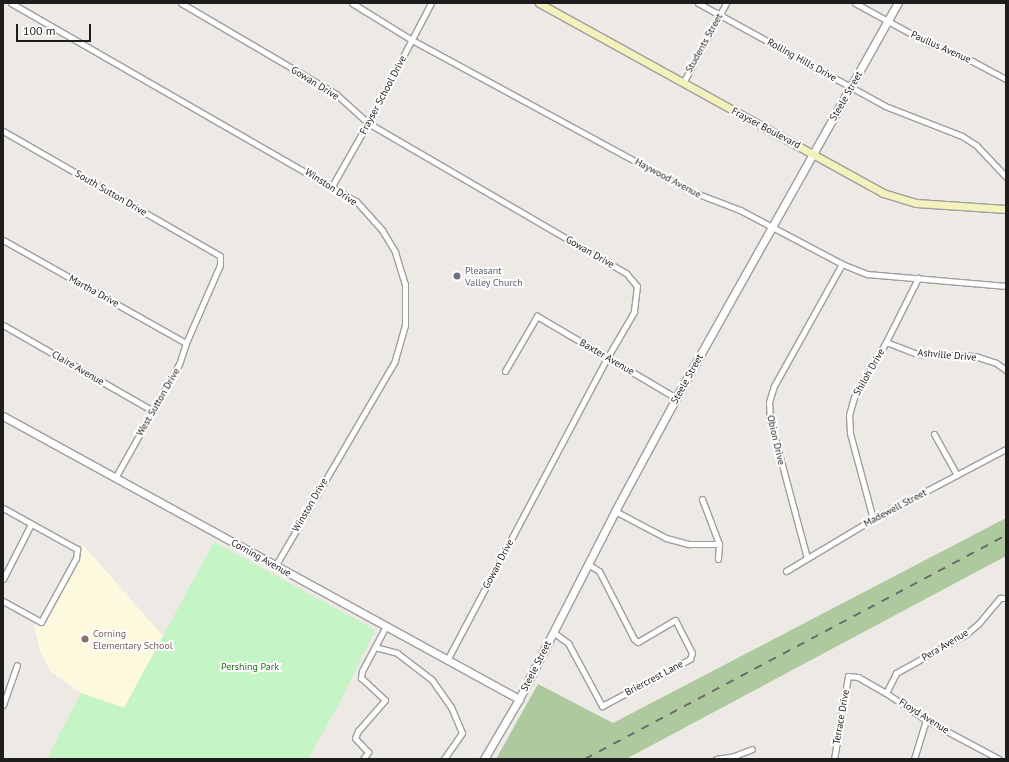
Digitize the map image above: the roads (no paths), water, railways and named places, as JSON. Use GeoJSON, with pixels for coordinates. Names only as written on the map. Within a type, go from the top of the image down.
{"type":"FeatureCollection","features":[{"type":"Feature","properties":{"kind":"main road","name":"Frayser Boulevard"},"geometry":{"type":"LineString","coordinates":[[539,3],[883,193],[916,203],[1006,209]]}},
{"type":"Feature","properties":{"kind":"street","name":"Winston Drive"},"geometry":{"type":"LineString","coordinates":[[11,3],[356,201],[382,230],[395,252],[405,284],[405,325],[394,361],[275,566]]}},
{"type":"Feature","properties":{"kind":"street","name":"Gowan Drive"},"geometry":{"type":"LineString","coordinates":[[181,3],[336,94],[368,123],[626,273],[637,286],[637,300],[634,312],[607,358],[447,660]]}},
{"type":"Feature","properties":{"kind":"street","name":"Haywood Avenue"},"geometry":{"type":"LineString","coordinates":[[352,3],[412,40],[688,190],[740,210],[842,264],[867,274],[1006,286]]}},
{"type":"Feature","properties":{"kind":"street","name":"Frayser School Drive"},"geometry":{"type":"LineString","coordinates":[[332,186],[368,123],[432,3]]}},
{"type":"Feature","properties":{"kind":"street","name":"Rolling Hills Drive"},"geometry":{"type":"LineString","coordinates":[[698,3],[885,106],[962,136],[976,145],[1006,176]]}},
{"type":"Feature","properties":{"kind":"street","name":"Students Street"},"geometry":{"type":"LineString","coordinates":[[683,83],[726,3]]}},
{"type":"Feature","properties":{"kind":"street","name":"Paullus Avenue"},"geometry":{"type":"LineString","coordinates":[[855,3],[928,43],[972,60],[1006,79]]}},
{"type":"Feature","properties":{"kind":"street","name":"Steele Street"},"geometry":{"type":"LineString","coordinates":[[484,759],[519,699],[615,511],[676,398],[774,227],[813,153],[898,3]]}},
{"type":"Feature","properties":{"kind":"street","name":"South Sutton Drive"},"geometry":{"type":"LineString","coordinates":[[3,131],[220,256]]}},
{"type":"Feature","properties":{"kind":"street","name":"Martha Drive"},"geometry":{"type":"LineString","coordinates":[[3,240],[186,343]]}},
{"type":"Feature","properties":{"kind":"street","name":"West Sutton Drive"},"geometry":{"type":"LineString","coordinates":[[115,478],[179,364],[186,343],[220,265],[220,256]]}},
{"type":"Feature","properties":{"kind":"street","name":"Obion Drive"},"geometry":{"type":"LineString","coordinates":[[807,558],[770,420],[769,402],[774,386],[842,264]]}},
{"type":"Feature","properties":{"kind":"street","name":"Shiloh Drive"},"geometry":{"type":"LineString","coordinates":[[873,519],[850,433],[849,415],[854,397],[886,342],[918,278]]}},
{"type":"Feature","properties":{"kind":"street","name":"Baxter Avenue"},"geometry":{"type":"LineString","coordinates":[[505,371],[537,316],[676,398]]}},
{"type":"Feature","properties":{"kind":"street","name":"Claire Avenue"},"geometry":{"type":"LineString","coordinates":[[3,325],[153,411]]}},
{"type":"Feature","properties":{"kind":"street","name":"Ashville Drive"},"geometry":{"type":"LineString","coordinates":[[886,342],[917,354],[975,356],[996,362],[1006,370]]}},
{"type":"Feature","properties":{"kind":"street","name":"Corning Avenue"},"geometry":{"type":"LineString","coordinates":[[3,416],[519,699]]}},
{"type":"Feature","properties":{"kind":"street"},"geometry":{"type":"LineString","coordinates":[[934,434],[957,475]]}},
{"type":"Feature","properties":{"kind":"street","name":"Madewell Street"},"geometry":{"type":"LineString","coordinates":[[786,571],[873,519],[1006,449]]}},
{"type":"Feature","properties":{"kind":"street"},"geometry":{"type":"LineString","coordinates":[[702,499],[719,544],[718,559]]}},
{"type":"Feature","properties":{"kind":"street"},"geometry":{"type":"LineString","coordinates":[[3,508],[77,549],[76,558],[41,622],[3,601]]}},
{"type":"Feature","properties":{"kind":"street"},"geometry":{"type":"LineString","coordinates":[[615,511],[666,538],[689,544],[719,544]]}},
{"type":"Feature","properties":{"kind":"street"},"geometry":{"type":"LineString","coordinates":[[3,579],[31,524]]}},
{"type":"Feature","properties":{"kind":"street","name":"Briercrest Lane"},"geometry":{"type":"LineString","coordinates":[[553,632],[568,643],[602,706],[690,659],[692,653],[675,620],[638,642],[634,639],[599,571],[588,564]]}},
{"type":"Feature","properties":{"kind":"street","name":"Pera Avenue"},"geometry":{"type":"LineString","coordinates":[[886,693],[896,673],[966,634],[979,623],[1000,598],[1006,598]]}},
{"type":"Feature","properties":{"kind":"street"},"geometry":{"type":"LineString","coordinates":[[363,759],[368,752],[355,738],[358,731],[385,700],[361,678],[362,671],[386,626]]}},
{"type":"Feature","properties":{"kind":"street"},"geometry":{"type":"LineString","coordinates":[[375,647],[397,653],[432,680],[451,707],[462,733],[444,759]]}},
{"type":"Feature","properties":{"kind":"street"},"geometry":{"type":"LineString","coordinates":[[3,705],[16,665]]}},
{"type":"Feature","properties":{"kind":"street","name":"Floyd Avenue"},"geometry":{"type":"LineString","coordinates":[[848,676],[858,677],[886,693],[926,720],[999,759]]}},
{"type":"Feature","properties":{"kind":"street","name":"Terrace Drive"},"geometry":{"type":"LineString","coordinates":[[834,759],[848,676]]}},
{"type":"Feature","properties":{"kind":"street"},"geometry":{"type":"LineString","coordinates":[[914,759],[926,720]]}},
{"type":"Feature","properties":{"kind":"street"},"geometry":{"type":"LineString","coordinates":[[716,759],[734,758],[752,749]]}},
{"type":"Feature","properties":{"kind":"railway"},"geometry":{"type":"LineString","coordinates":[[585,759],[1006,535]]}},
{"type":"Feature","properties":{"kind":"place","name":"Pleasant Valley Church"},"geometry":{"type":"Point","coordinates":[457,276]}},
{"type":"Feature","properties":{"kind":"place","name":"Corning Elementary School"},"geometry":{"type":"Point","coordinates":[85,639]}},
{"type":"Feature","properties":{"kind":"park label","name":"Pershing Park"},"geometry":{"type":"Point","coordinates":[250,667]}}]}
